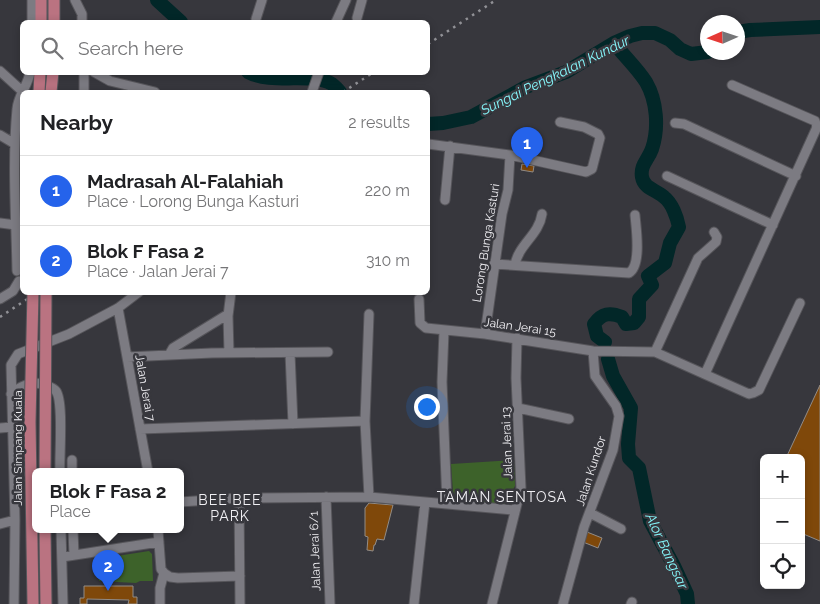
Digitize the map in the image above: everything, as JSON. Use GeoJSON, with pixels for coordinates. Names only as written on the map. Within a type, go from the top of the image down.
{"type":"FeatureCollection","features":[{"type":"Feature","properties":{"kind":"main road"},"geometry":{"type":"LineString","coordinates":[[41,20],[42,0]]}},
{"type":"Feature","properties":{"kind":"main road"},"geometry":{"type":"LineString","coordinates":[[54,0],[54,20]]}},
{"type":"Feature","properties":{"kind":"main road"},"geometry":{"type":"LineString","coordinates":[[39,90],[40,75]]}},
{"type":"Feature","properties":{"kind":"main road"},"geometry":{"type":"LineString","coordinates":[[51,90],[53,75]]}},
{"type":"Feature","properties":{"kind":"main road","name":"Jalan Simpang Kuala"},"geometry":{"type":"LineString","coordinates":[[33,295],[30,422],[33,604]]}},
{"type":"Feature","properties":{"kind":"main road"},"geometry":{"type":"LineString","coordinates":[[45,468],[46,295]]}},
{"type":"Feature","properties":{"kind":"main road"},"geometry":{"type":"LineString","coordinates":[[45,533],[46,604]]}},
{"type":"Feature","properties":{"kind":"street"},"geometry":{"type":"LineString","coordinates":[[32,0],[32,20]]}},
{"type":"Feature","properties":{"kind":"street"},"geometry":{"type":"LineString","coordinates":[[75,0],[82,14],[82,20]]}},
{"type":"Feature","properties":{"kind":"street"},"geometry":{"type":"LineString","coordinates":[[256,19],[262,0]]}},
{"type":"Feature","properties":{"kind":"street"},"geometry":{"type":"LineString","coordinates":[[337,20],[346,0]]}},
{"type":"Feature","properties":{"kind":"street"},"geometry":{"type":"LineString","coordinates":[[357,18],[362,0]]}},
{"type":"Feature","properties":{"kind":"street"},"geometry":{"type":"LineString","coordinates":[[0,72],[21,90]]}},
{"type":"Feature","properties":{"kind":"street"},"geometry":{"type":"LineString","coordinates":[[23,90],[28,82],[29,75]]}},
{"type":"Feature","properties":{"kind":"street"},"geometry":{"type":"LineString","coordinates":[[84,75],[84,90]]}},
{"type":"Feature","properties":{"kind":"street"},"geometry":{"type":"LineString","coordinates":[[99,75],[110,82],[146,90]]}},
{"type":"Feature","properties":{"kind":"street"},"geometry":{"type":"LineString","coordinates":[[313,90],[318,75]]}},
{"type":"Feature","properties":{"kind":"street"},"geometry":{"type":"LineString","coordinates":[[705,374],[817,127],[817,123],[732,84]]}},
{"type":"Feature","properties":{"kind":"street"},"geometry":{"type":"LineString","coordinates":[[0,299],[14,291],[20,276],[16,225],[15,144],[17,108],[20,98]]}},
{"type":"Feature","properties":{"kind":"street"},"geometry":{"type":"LineString","coordinates":[[430,144],[510,155],[586,172],[589,171],[592,169],[600,138],[598,134],[584,127],[560,122]]}},
{"type":"Feature","properties":{"kind":"street"},"geometry":{"type":"LineString","coordinates":[[675,123],[684,124],[796,176]]}},
{"type":"Feature","properties":{"kind":"street"},"geometry":{"type":"LineString","coordinates":[[0,135],[15,144]]}},
{"type":"Feature","properties":{"kind":"street"},"geometry":{"type":"LineString","coordinates":[[445,200],[450,146]]}},
{"type":"Feature","properties":{"kind":"street","name":"Lorong Bunga Kasturi"},"geometry":{"type":"LineString","coordinates":[[485,334],[494,264],[508,190],[510,155]]}},
{"type":"Feature","properties":{"kind":"street"},"geometry":{"type":"LineString","coordinates":[[667,176],[773,225]]}},
{"type":"Feature","properties":{"kind":"street"},"geometry":{"type":"LineString","coordinates":[[515,265],[517,254],[536,231],[541,222],[542,214]]}},
{"type":"Feature","properties":{"kind":"street"},"geometry":{"type":"LineString","coordinates":[[494,264],[629,273],[636,262],[635,215]]}},
{"type":"Feature","properties":{"kind":"street"},"geometry":{"type":"LineString","coordinates":[[0,223],[16,225]]}},
{"type":"Feature","properties":{"kind":"street"},"geometry":{"type":"LineString","coordinates":[[714,232],[716,242],[698,258],[655,352],[749,394],[756,392],[759,390],[800,303]]}},
{"type":"Feature","properties":{"kind":"street"},"geometry":{"type":"LineString","coordinates":[[14,604],[11,365],[16,356],[69,334],[118,308],[135,295]]}},
{"type":"Feature","properties":{"kind":"street"},"geometry":{"type":"LineString","coordinates":[[229,353],[228,316],[231,295]]}},
{"type":"Feature","properties":{"kind":"street","name":"Jalan Jerai 15"},"geometry":{"type":"LineString","coordinates":[[419,298],[419,318],[423,327],[444,331],[517,338],[593,351],[655,352]]}},
{"type":"Feature","properties":{"kind":"street","name":"Jalan Jerai 7"},"geometry":{"type":"LineString","coordinates":[[118,308],[147,468]]}},
{"type":"Feature","properties":{"kind":"street"},"geometry":{"type":"LineString","coordinates":[[369,314],[365,421],[369,496]]}},
{"type":"Feature","properties":{"kind":"street"},"geometry":{"type":"LineString","coordinates":[[169,355],[173,348],[225,316],[228,316]]}},
{"type":"Feature","properties":{"kind":"street"},"geometry":{"type":"LineString","coordinates":[[444,331],[442,368],[447,503]]}},
{"type":"Feature","properties":{"kind":"street","name":"Jalan Jerai 13"},"geometry":{"type":"LineString","coordinates":[[492,604],[520,488],[516,378],[517,338]]}},
{"type":"Feature","properties":{"kind":"street","name":"Jalan Kundor"},"geometry":{"type":"LineString","coordinates":[[563,604],[584,528],[613,450],[619,416],[616,406],[595,376],[593,351]]}},
{"type":"Feature","properties":{"kind":"street"},"geometry":{"type":"LineString","coordinates":[[290,352],[293,424]]}},
{"type":"Feature","properties":{"kind":"street"},"geometry":{"type":"LineString","coordinates":[[127,357],[328,352]]}},
{"type":"Feature","properties":{"kind":"street"},"geometry":{"type":"LineString","coordinates":[[11,394],[16,389],[29,384],[39,383],[52,387],[56,391],[60,410],[60,468]]}},
{"type":"Feature","properties":{"kind":"street"},"geometry":{"type":"LineString","coordinates":[[518,408],[569,419]]}},
{"type":"Feature","properties":{"kind":"street"},"geometry":{"type":"LineString","coordinates":[[140,429],[365,421]]}},
{"type":"Feature","properties":{"kind":"street"},"geometry":{"type":"LineString","coordinates":[[0,428],[12,427]]}},
{"type":"Feature","properties":{"kind":"street"},"geometry":{"type":"LineString","coordinates":[[72,460],[72,468]]}},
{"type":"Feature","properties":{"kind":"street"},"geometry":{"type":"LineString","coordinates":[[184,502],[239,498],[369,496],[514,510]]}},
{"type":"Feature","properties":{"kind":"street","name":"Jalan Jerai 6/1"},"geometry":{"type":"LineString","coordinates":[[326,497],[330,604]]}},
{"type":"Feature","properties":{"kind":"street"},"geometry":{"type":"LineString","coordinates":[[239,498],[240,604]]}},
{"type":"Feature","properties":{"kind":"street"},"geometry":{"type":"LineString","coordinates":[[414,604],[425,502]]}},
{"type":"Feature","properties":{"kind":"street"},"geometry":{"type":"LineString","coordinates":[[590,513],[621,529]]}},
{"type":"Feature","properties":{"kind":"street"},"geometry":{"type":"LineString","coordinates":[[0,524],[14,520]]}},
{"type":"Feature","properties":{"kind":"street"},"geometry":{"type":"LineString","coordinates":[[61,533],[63,604]]}},
{"type":"Feature","properties":{"kind":"street"},"geometry":{"type":"LineString","coordinates":[[73,533],[74,555]]}},
{"type":"Feature","properties":{"kind":"street"},"geometry":{"type":"LineString","coordinates":[[158,533],[161,569],[170,577],[240,576]]}},
{"type":"Feature","properties":{"kind":"street"},"geometry":{"type":"LineString","coordinates":[[62,557],[159,542]]}},
{"type":"Feature","properties":{"kind":"street"},"geometry":{"type":"LineString","coordinates":[[160,604],[160,588],[164,573]]}},
{"type":"Feature","properties":{"kind":"green space","name":"TAMAN SENTOSA"},"geometry":{"type":"Polygon","coordinates":[[[514,460],[515,486],[505,504],[459,500],[453,492],[451,464],[514,460]]]}},
{"type":"Feature","properties":{"kind":"green space"},"geometry":{"type":"Polygon","coordinates":[[[149,551],[152,554],[153,581],[140,581],[136,583],[99,581],[99,567],[117,566],[117,556],[149,551]]]}},
{"type":"Feature","properties":{"kind":"building"},"geometry":{"type":"Polygon","coordinates":[[[522,164],[534,166],[533,172],[521,170],[522,164]]]}},
{"type":"Feature","properties":{"kind":"building"},"geometry":{"type":"Polygon","coordinates":[[[820,385],[820,541],[805,535],[805,454],[788,454],[820,385]]]}},
{"type":"Feature","properties":{"kind":"building"},"geometry":{"type":"Polygon","coordinates":[[[369,503],[393,505],[384,540],[377,539],[373,551],[367,550],[368,537],[365,536],[365,508],[369,503]]]}},
{"type":"Feature","properties":{"kind":"building"},"geometry":{"type":"Polygon","coordinates":[[[587,532],[602,538],[598,548],[583,542],[587,532]]]}},
{"type":"Feature","properties":{"kind":"building"},"geometry":{"type":"Polygon","coordinates":[[[84,586],[133,586],[133,597],[137,597],[137,604],[128,604],[129,600],[87,599],[87,604],[80,604],[80,598],[84,598],[84,586]]]}},
{"type":"Feature","properties":{"kind":"waterway","name":"Sungai Pengkalan Kundur"},"geometry":{"type":"LineString","coordinates":[[157,0],[179,20]]}},
{"type":"Feature","properties":{"kind":"waterway","name":"Sungai Pengkalan Kundur"},"geometry":{"type":"LineString","coordinates":[[745,31],[820,27]]}},
{"type":"Feature","properties":{"kind":"waterway","name":"Sungai Pengkalan Kundur"},"geometry":{"type":"LineString","coordinates":[[430,124],[471,117],[526,87],[566,72],[614,43],[630,36],[642,33],[655,33],[670,40],[680,49],[691,54],[700,53]]}},
{"type":"Feature","properties":{"kind":"waterway","name":"Alor Bangsar"},"geometry":{"type":"LineString","coordinates":[[605,342],[597,336],[594,324],[606,314],[622,317],[626,324],[634,323],[639,317],[639,299],[652,285],[648,276],[665,263],[670,243],[679,227],[672,206],[643,181],[642,169],[652,149],[656,132],[655,106],[646,82],[614,43]]}},
{"type":"Feature","properties":{"kind":"waterway","name":"Sungai Pengkalan Kundur"},"geometry":{"type":"LineString","coordinates":[[256,75],[269,78],[315,79],[332,84],[338,90]]}},
{"type":"Feature","properties":{"kind":"waterway","name":"Alor Bangsar"},"geometry":{"type":"LineString","coordinates":[[608,359],[613,376],[631,408],[628,444],[629,458],[639,468],[650,521],[687,594],[688,604]]}},
{"type":"Feature","properties":{"kind":"railway"},"geometry":{"type":"LineString","coordinates":[[430,43],[496,0]]}},
{"type":"Feature","properties":{"kind":"railway"},"geometry":{"type":"LineString","coordinates":[[346,90],[369,75]]}},
{"type":"Feature","properties":{"kind":"railway"},"geometry":{"type":"LineString","coordinates":[[0,317],[33,295]]}},
{"type":"Feature","properties":{"kind":"place","name":"Madrasah Al-Falahiah"},"geometry":{"type":"Point","coordinates":[527,168]}},
{"type":"Feature","properties":{"kind":"place","name":"Blok F Fasa 2"},"geometry":{"type":"Point","coordinates":[108,591]}},
{"type":"Feature","properties":{"kind":"district","name":"TAMAN SENTOSA"},"geometry":{"type":"Point","coordinates":[502,497]}},
{"type":"Feature","properties":{"kind":"district","name":"BEE BEE PARK"},"geometry":{"type":"Point","coordinates":[230,508]}}]}
